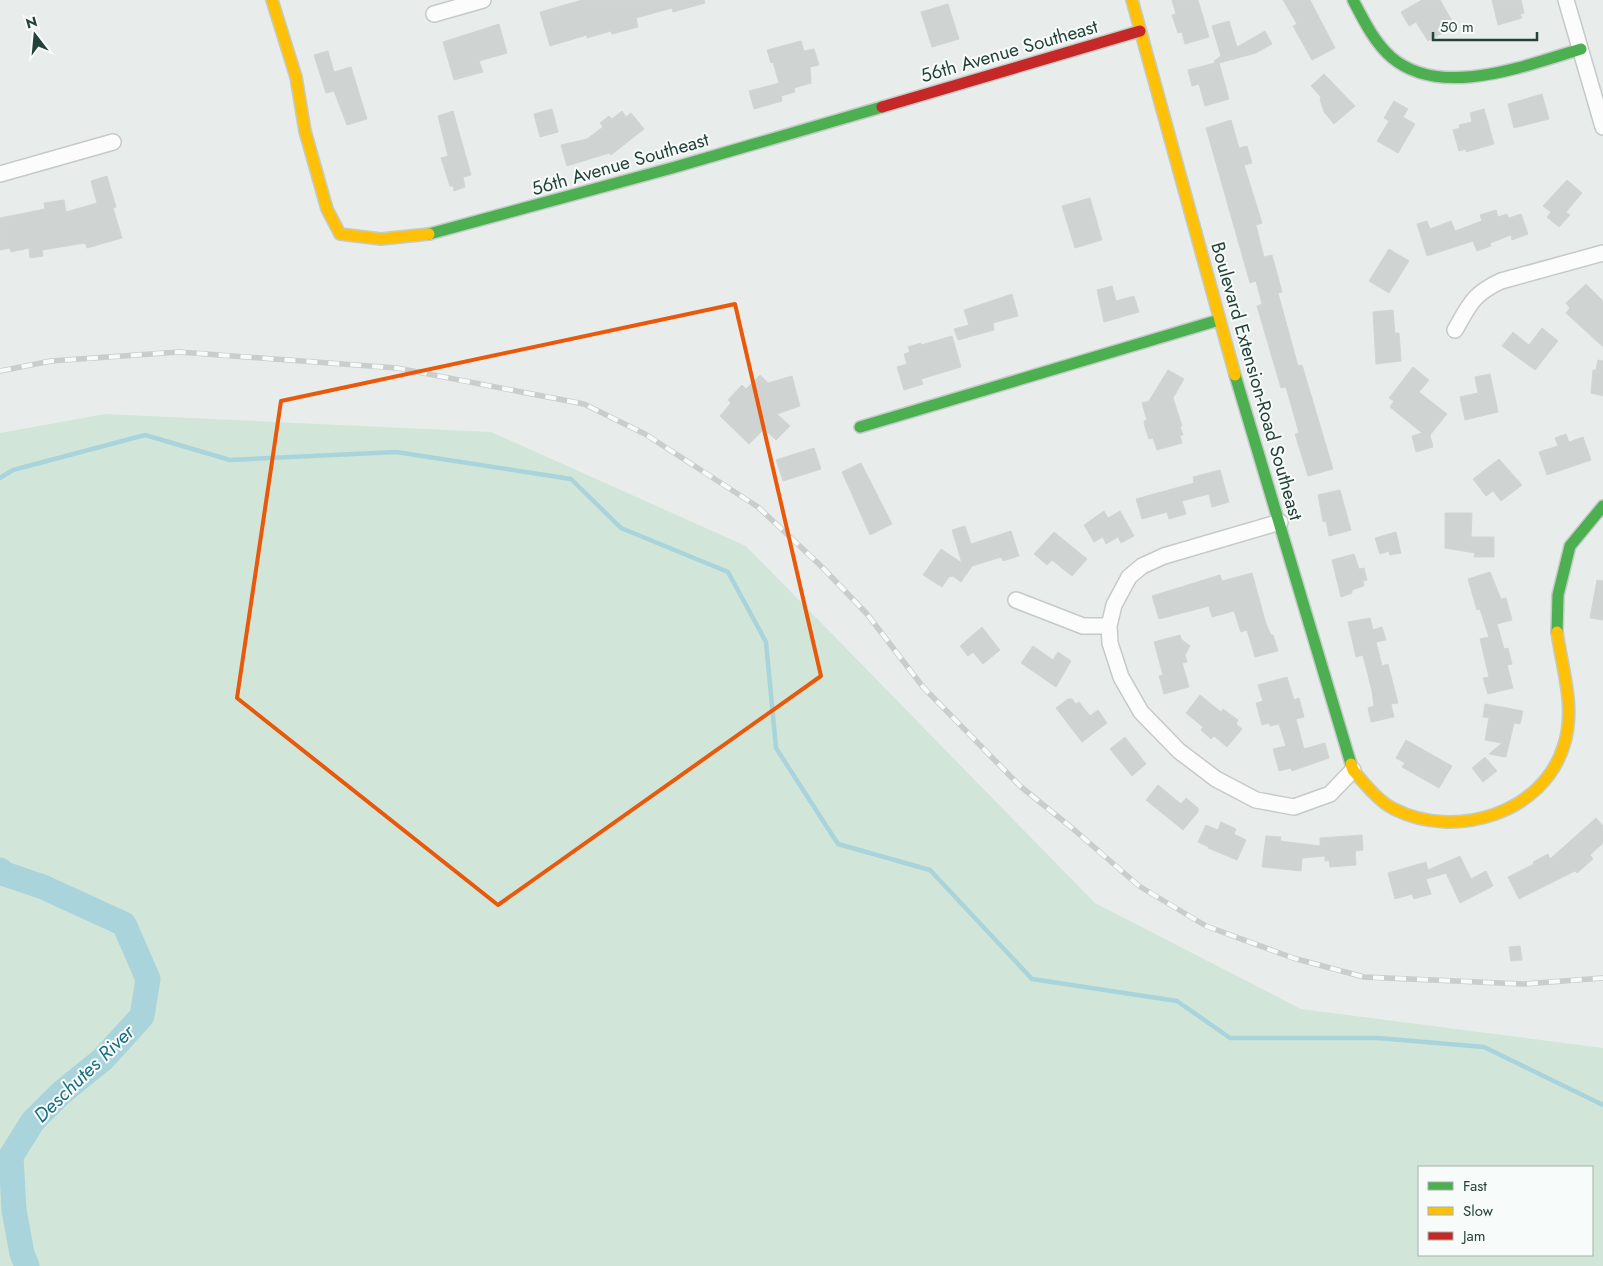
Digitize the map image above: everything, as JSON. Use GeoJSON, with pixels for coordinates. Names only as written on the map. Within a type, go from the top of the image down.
{"type":"FeatureCollection","features":[{"type":"Feature","properties":{"kind":"street","name":"56th Avenue Southeast"},"geometry":{"type":"LineString","coordinates":[[272,0],[296,77],[305,131],[328,208],[340,234],[381,239],[437,233],[1140,31]]}},
{"type":"Feature","properties":{"kind":"street"},"geometry":{"type":"LineString","coordinates":[[434,14],[483,0]]}},
{"type":"Feature","properties":{"kind":"street","name":"Boulevard Extension-Road Southeast"},"geometry":{"type":"LineString","coordinates":[[1132,0],[1219,320],[1353,770]]}},
{"type":"Feature","properties":{"kind":"street"},"geometry":{"type":"LineString","coordinates":[[1353,0],[1391,58],[1405,67],[1426,74],[1468,78],[1490,74],[1581,49]]}},
{"type":"Feature","properties":{"kind":"street"},"geometry":{"type":"LineString","coordinates":[[1566,0],[1603,127]]}},
{"type":"Feature","properties":{"kind":"street"},"geometry":{"type":"LineString","coordinates":[[0,174],[113,142]]}},
{"type":"Feature","properties":{"kind":"street"},"geometry":{"type":"LineString","coordinates":[[1455,330],[1474,297],[1501,280],[1603,253]]}},
{"type":"Feature","properties":{"kind":"street"},"geometry":{"type":"LineString","coordinates":[[860,427],[1219,320]]}},
{"type":"Feature","properties":{"kind":"street"},"geometry":{"type":"LineString","coordinates":[[1280,522],[1164,556],[1142,566],[1129,577],[1114,605],[1109,626],[1110,643],[1121,677],[1141,712],[1179,751],[1216,779],[1256,800],[1294,807],[1330,794],[1353,770],[1369,788],[1394,809],[1429,822],[1463,824],[1492,817],[1523,800],[1548,777],[1564,745],[1570,704],[1556,624],[1561,579],[1571,544],[1603,506]]}},
{"type":"Feature","properties":{"kind":"street"},"geometry":{"type":"LineString","coordinates":[[1016,600],[1082,626],[1109,626]]}},
{"type":"Feature","properties":{"kind":"highlighted area"},"geometry":{"type":"Polygon","coordinates":[[[735,304],[821,676],[498,905],[237,698],[281,401],[735,304]]]}},
{"type":"Feature","properties":{"kind":"green space"},"geometry":{"type":"Polygon","coordinates":[[[105,414],[491,432],[746,546],[1095,903],[1301,1009],[1603,1048],[1603,1266],[0,1266],[0,433],[105,414]]]}},
{"type":"Feature","properties":{"kind":"building"},"geometry":{"type":"Polygon","coordinates":[[[582,0],[704,0],[705,3],[673,12],[672,8],[636,18],[638,27],[612,34],[611,31],[587,38],[587,35],[550,46],[540,12],[582,0]]]}},
{"type":"Feature","properties":{"kind":"building"},"geometry":{"type":"Polygon","coordinates":[[[1172,0],[1198,0],[1209,37],[1185,44],[1182,32],[1178,33],[1172,15],[1176,14],[1172,0]]]}},
{"type":"Feature","properties":{"kind":"building"},"geometry":{"type":"Polygon","coordinates":[[[1283,0],[1310,0],[1335,48],[1312,60],[1293,26],[1297,24],[1283,0]]]}},
{"type":"Feature","properties":{"kind":"building"},"geometry":{"type":"Polygon","coordinates":[[[1422,0],[1440,0],[1455,26],[1428,41],[1416,22],[1409,26],[1401,12],[1422,0]]]}},
{"type":"Feature","properties":{"kind":"building"},"geometry":{"type":"Polygon","coordinates":[[[1492,0],[1521,0],[1524,13],[1520,14],[1522,18],[1498,25],[1492,0]]]}},
{"type":"Feature","properties":{"kind":"building"},"geometry":{"type":"Polygon","coordinates":[[[948,4],[959,39],[932,47],[921,12],[948,4]]]}},
{"type":"Feature","properties":{"kind":"building"},"geometry":{"type":"Polygon","coordinates":[[[1229,21],[1237,47],[1265,31],[1272,44],[1256,53],[1219,63],[1229,99],[1205,106],[1199,84],[1192,86],[1188,70],[1215,63],[1214,61],[1221,56],[1212,26],[1229,21]]]}},
{"type":"Feature","properties":{"kind":"building"},"geometry":{"type":"Polygon","coordinates":[[[499,24],[507,53],[479,61],[483,72],[454,80],[443,42],[499,24]]]}},
{"type":"Feature","properties":{"kind":"building"},"geometry":{"type":"Polygon","coordinates":[[[801,41],[804,51],[814,49],[819,65],[810,67],[811,83],[794,88],[795,92],[781,96],[782,101],[754,109],[749,91],[779,83],[773,62],[771,63],[767,50],[801,41]]]}},
{"type":"Feature","properties":{"kind":"building"},"geometry":{"type":"Polygon","coordinates":[[[328,51],[334,72],[351,67],[367,119],[347,125],[334,91],[326,93],[314,55],[328,51]]]}},
{"type":"Feature","properties":{"kind":"building"},"geometry":{"type":"Polygon","coordinates":[[[1324,74],[1355,106],[1334,124],[1324,112],[1321,97],[1311,86],[1324,74]]]}},
{"type":"Feature","properties":{"kind":"building"},"geometry":{"type":"Polygon","coordinates":[[[1542,94],[1549,119],[1514,128],[1508,104],[1542,94]]]}},
{"type":"Feature","properties":{"kind":"building"},"geometry":{"type":"Polygon","coordinates":[[[1394,101],[1408,109],[1403,117],[1415,124],[1398,153],[1377,141],[1389,121],[1384,118],[1394,101]]]}},
{"type":"Feature","properties":{"kind":"building"},"geometry":{"type":"Polygon","coordinates":[[[552,109],[558,132],[540,137],[534,114],[552,109]]]}},
{"type":"Feature","properties":{"kind":"building"},"geometry":{"type":"Polygon","coordinates":[[[1484,109],[1494,144],[1466,152],[1466,149],[1459,151],[1453,130],[1460,128],[1459,125],[1472,122],[1470,113],[1484,109]]]}},
{"type":"Feature","properties":{"kind":"building"},"geometry":{"type":"Polygon","coordinates":[[[453,111],[471,175],[463,177],[465,187],[454,191],[453,186],[450,186],[441,158],[448,156],[438,116],[453,111]]]}},
{"type":"Feature","properties":{"kind":"building"},"geometry":{"type":"Polygon","coordinates":[[[622,111],[626,117],[631,113],[644,129],[611,155],[609,153],[567,166],[561,145],[587,139],[603,127],[600,123],[609,116],[612,119],[622,111]]]}},
{"type":"Feature","properties":{"kind":"building"},"geometry":{"type":"Polygon","coordinates":[[[1231,120],[1239,148],[1247,146],[1252,163],[1244,165],[1262,223],[1256,225],[1264,257],[1272,255],[1282,292],[1278,293],[1298,366],[1302,365],[1333,469],[1308,476],[1295,434],[1299,433],[1286,387],[1281,388],[1257,306],[1262,304],[1256,281],[1250,283],[1206,128],[1231,120]]]}},
{"type":"Feature","properties":{"kind":"building"},"geometry":{"type":"Polygon","coordinates":[[[107,176],[116,207],[113,208],[122,238],[87,248],[85,243],[42,250],[43,256],[30,258],[29,248],[11,252],[10,248],[0,250],[0,218],[45,209],[44,203],[64,200],[66,212],[97,203],[91,181],[107,176]]]}},
{"type":"Feature","properties":{"kind":"building"},"geometry":{"type":"Polygon","coordinates":[[[1567,180],[1582,193],[1566,212],[1570,215],[1559,227],[1547,217],[1551,212],[1543,206],[1567,180]]]}},
{"type":"Feature","properties":{"kind":"building"},"geometry":{"type":"Polygon","coordinates":[[[1090,198],[1102,240],[1075,248],[1062,206],[1090,198]]]}},
{"type":"Feature","properties":{"kind":"building"},"geometry":{"type":"Polygon","coordinates":[[[1496,210],[1498,217],[1507,214],[1509,218],[1521,214],[1528,234],[1512,240],[1511,235],[1490,243],[1491,246],[1477,251],[1473,241],[1427,256],[1417,224],[1427,221],[1430,229],[1451,221],[1455,231],[1482,221],[1480,215],[1496,210]]]}},
{"type":"Feature","properties":{"kind":"building"},"geometry":{"type":"Polygon","coordinates":[[[1389,249],[1409,261],[1389,293],[1369,281],[1389,249]]]}},
{"type":"Feature","properties":{"kind":"building"},"geometry":{"type":"Polygon","coordinates":[[[1586,284],[1603,301],[1603,347],[1566,313],[1570,308],[1566,303],[1586,284]]]}},
{"type":"Feature","properties":{"kind":"building"},"geometry":{"type":"Polygon","coordinates":[[[1112,286],[1116,301],[1134,296],[1139,312],[1104,322],[1097,290],[1112,286]]]}},
{"type":"Feature","properties":{"kind":"building"},"geometry":{"type":"Polygon","coordinates":[[[1012,294],[1018,316],[993,323],[994,330],[958,340],[954,329],[969,325],[964,310],[1012,294]]]}},
{"type":"Feature","properties":{"kind":"building"},"geometry":{"type":"Polygon","coordinates":[[[1393,310],[1395,333],[1399,333],[1401,361],[1376,364],[1373,312],[1393,310]]]}},
{"type":"Feature","properties":{"kind":"building"},"geometry":{"type":"Polygon","coordinates":[[[1542,328],[1558,341],[1535,370],[1502,346],[1513,332],[1529,345],[1542,328]]]}},
{"type":"Feature","properties":{"kind":"building"},"geometry":{"type":"Polygon","coordinates":[[[952,336],[961,367],[921,379],[923,384],[904,390],[897,367],[907,364],[904,354],[910,352],[908,347],[952,336]]]}},
{"type":"Feature","properties":{"kind":"building"},"geometry":{"type":"Polygon","coordinates":[[[1598,360],[1603,361],[1603,396],[1591,393],[1593,370],[1596,370],[1598,360]]]}},
{"type":"Feature","properties":{"kind":"building"},"geometry":{"type":"Polygon","coordinates":[[[1413,367],[1429,380],[1419,392],[1447,414],[1430,435],[1433,447],[1416,452],[1412,436],[1422,433],[1390,407],[1394,401],[1389,398],[1413,367]]]}},
{"type":"Feature","properties":{"kind":"building"},"geometry":{"type":"Polygon","coordinates":[[[1168,370],[1184,379],[1173,398],[1182,426],[1180,427],[1183,435],[1180,435],[1182,443],[1157,450],[1153,438],[1149,439],[1145,427],[1144,421],[1147,420],[1142,403],[1149,401],[1168,370]]]}},
{"type":"Feature","properties":{"kind":"building"},"geometry":{"type":"Polygon","coordinates":[[[1490,374],[1498,412],[1465,420],[1460,397],[1478,393],[1475,377],[1490,374]]]}},
{"type":"Feature","properties":{"kind":"building"},"geometry":{"type":"Polygon","coordinates":[[[760,375],[768,383],[792,376],[800,406],[777,414],[790,426],[776,440],[764,429],[749,444],[720,416],[731,403],[728,400],[742,385],[746,389],[760,375]]]}},
{"type":"Feature","properties":{"kind":"building"},"geometry":{"type":"Polygon","coordinates":[[[1566,434],[1569,442],[1583,437],[1591,460],[1547,475],[1539,452],[1558,446],[1555,438],[1566,434]]]}},
{"type":"Feature","properties":{"kind":"building"},"geometry":{"type":"Polygon","coordinates":[[[814,448],[821,469],[783,481],[776,460],[814,448]]]}},
{"type":"Feature","properties":{"kind":"building"},"geometry":{"type":"Polygon","coordinates":[[[1499,459],[1522,485],[1501,501],[1493,491],[1486,496],[1473,479],[1499,459]]]}},
{"type":"Feature","properties":{"kind":"building"},"geometry":{"type":"Polygon","coordinates":[[[861,463],[892,524],[870,535],[842,472],[861,463]]]}},
{"type":"Feature","properties":{"kind":"building"},"geometry":{"type":"Polygon","coordinates":[[[1220,470],[1229,502],[1212,507],[1209,494],[1182,501],[1186,514],[1169,519],[1167,512],[1142,519],[1136,499],[1194,483],[1193,477],[1220,470]]]}},
{"type":"Feature","properties":{"kind":"building"},"geometry":{"type":"Polygon","coordinates":[[[1340,490],[1351,530],[1329,536],[1326,521],[1323,522],[1318,495],[1340,490]]]}},
{"type":"Feature","properties":{"kind":"building"},"geometry":{"type":"Polygon","coordinates":[[[1104,511],[1108,518],[1120,511],[1134,536],[1121,543],[1118,537],[1106,544],[1103,537],[1094,542],[1084,525],[1104,511]]]}},
{"type":"Feature","properties":{"kind":"building"},"geometry":{"type":"Polygon","coordinates":[[[1445,513],[1472,513],[1471,537],[1494,537],[1494,557],[1474,557],[1475,553],[1445,548],[1445,513]]]}},
{"type":"Feature","properties":{"kind":"building"},"geometry":{"type":"Polygon","coordinates":[[[965,526],[971,544],[1011,531],[1019,556],[1003,561],[1001,557],[972,566],[961,582],[953,576],[949,577],[942,587],[923,575],[941,549],[962,563],[952,530],[965,526]]]}},
{"type":"Feature","properties":{"kind":"building"},"geometry":{"type":"Polygon","coordinates":[[[1054,532],[1087,559],[1072,576],[1052,560],[1047,565],[1034,554],[1054,532]]]}},
{"type":"Feature","properties":{"kind":"building"},"geometry":{"type":"Polygon","coordinates":[[[1396,532],[1401,553],[1390,555],[1389,551],[1380,554],[1375,538],[1396,532]]]}},
{"type":"Feature","properties":{"kind":"building"},"geometry":{"type":"Polygon","coordinates":[[[1354,554],[1359,569],[1364,568],[1367,580],[1363,581],[1364,586],[1352,590],[1352,593],[1341,597],[1332,560],[1354,554]]]}},
{"type":"Feature","properties":{"kind":"building"},"geometry":{"type":"Polygon","coordinates":[[[1490,572],[1501,599],[1506,598],[1512,620],[1497,624],[1504,649],[1508,648],[1512,664],[1507,665],[1513,688],[1488,694],[1483,678],[1489,677],[1480,639],[1489,637],[1480,609],[1477,610],[1468,579],[1490,572]]]}},
{"type":"Feature","properties":{"kind":"building"},"geometry":{"type":"Polygon","coordinates":[[[1252,573],[1266,624],[1271,635],[1273,635],[1278,651],[1255,657],[1247,630],[1241,632],[1234,611],[1212,617],[1209,606],[1159,619],[1152,596],[1220,575],[1222,581],[1252,573]]]}},
{"type":"Feature","properties":{"kind":"building"},"geometry":{"type":"Polygon","coordinates":[[[1597,580],[1603,581],[1603,620],[1590,618],[1597,580]]]}},
{"type":"Feature","properties":{"kind":"building"},"geometry":{"type":"Polygon","coordinates":[[[1370,618],[1373,630],[1382,627],[1386,640],[1376,642],[1382,666],[1388,664],[1398,703],[1391,704],[1394,717],[1371,722],[1368,708],[1374,706],[1372,691],[1363,655],[1356,657],[1348,622],[1370,618]]]}},
{"type":"Feature","properties":{"kind":"building"},"geometry":{"type":"Polygon","coordinates":[[[982,627],[1000,650],[983,664],[973,652],[968,656],[960,646],[982,627]]]}},
{"type":"Feature","properties":{"kind":"building"},"geometry":{"type":"Polygon","coordinates":[[[1180,635],[1181,639],[1190,646],[1185,655],[1187,662],[1182,663],[1189,687],[1164,694],[1159,676],[1163,675],[1154,642],[1180,635]]]}},
{"type":"Feature","properties":{"kind":"building"},"geometry":{"type":"Polygon","coordinates":[[[1033,646],[1053,660],[1058,652],[1071,661],[1056,687],[1021,663],[1033,646]]]}},
{"type":"Feature","properties":{"kind":"building"},"geometry":{"type":"Polygon","coordinates":[[[1287,677],[1294,700],[1299,698],[1304,717],[1296,719],[1304,749],[1325,743],[1329,758],[1292,771],[1291,768],[1279,771],[1273,749],[1286,746],[1279,724],[1270,726],[1269,723],[1262,725],[1256,703],[1263,701],[1258,685],[1287,677]]]}},
{"type":"Feature","properties":{"kind":"building"},"geometry":{"type":"Polygon","coordinates":[[[1200,695],[1221,712],[1223,709],[1238,720],[1236,724],[1242,729],[1227,747],[1214,736],[1211,739],[1201,730],[1203,727],[1186,713],[1200,695]]]}},
{"type":"Feature","properties":{"kind":"building"},"geometry":{"type":"Polygon","coordinates":[[[1068,699],[1072,699],[1076,704],[1079,702],[1090,716],[1098,710],[1107,723],[1082,742],[1056,708],[1068,699]]]}},
{"type":"Feature","properties":{"kind":"building"},"geometry":{"type":"Polygon","coordinates":[[[1485,704],[1523,711],[1520,724],[1514,723],[1506,757],[1489,754],[1502,743],[1485,740],[1489,718],[1483,717],[1485,704]]]}},
{"type":"Feature","properties":{"kind":"building"},"geometry":{"type":"Polygon","coordinates":[[[1125,737],[1146,764],[1132,776],[1110,749],[1125,737]]]}},
{"type":"Feature","properties":{"kind":"building"},"geometry":{"type":"Polygon","coordinates":[[[1406,740],[1452,766],[1439,788],[1402,767],[1405,763],[1396,758],[1406,740]]]}},
{"type":"Feature","properties":{"kind":"building"},"geometry":{"type":"Polygon","coordinates":[[[1485,757],[1497,771],[1483,782],[1472,768],[1485,757]]]}},
{"type":"Feature","properties":{"kind":"building"},"geometry":{"type":"Polygon","coordinates":[[[1158,785],[1181,804],[1186,798],[1198,808],[1198,812],[1183,830],[1146,800],[1158,785]]]}},
{"type":"Feature","properties":{"kind":"building"},"geometry":{"type":"Polygon","coordinates":[[[1596,818],[1603,826],[1603,843],[1590,855],[1593,859],[1577,873],[1575,871],[1519,899],[1508,877],[1534,864],[1533,862],[1548,854],[1550,859],[1596,818]]]}},
{"type":"Feature","properties":{"kind":"building"},"geometry":{"type":"Polygon","coordinates":[[[1221,822],[1236,829],[1234,834],[1246,840],[1237,860],[1198,842],[1206,825],[1218,830],[1221,822]]]}},
{"type":"Feature","properties":{"kind":"building"},"geometry":{"type":"Polygon","coordinates":[[[1362,835],[1363,850],[1355,851],[1356,865],[1330,867],[1329,860],[1325,861],[1325,856],[1302,858],[1301,871],[1262,867],[1266,836],[1281,837],[1280,841],[1320,846],[1320,838],[1362,835]]]}},
{"type":"Feature","properties":{"kind":"building"},"geometry":{"type":"Polygon","coordinates":[[[1460,856],[1471,879],[1486,871],[1493,886],[1460,903],[1446,873],[1426,879],[1431,894],[1414,899],[1412,894],[1395,899],[1388,873],[1426,862],[1428,870],[1460,856]]]}},
{"type":"Feature","properties":{"kind":"building"},"geometry":{"type":"Polygon","coordinates":[[[1520,946],[1522,960],[1511,961],[1509,947],[1520,946]]]}},
{"type":"Feature","properties":{"kind":"waterway"},"geometry":{"type":"LineString","coordinates":[[0,478],[13,470],[145,435],[230,460],[396,452],[571,479],[621,528],[728,572],[766,642],[776,748],[838,844],[930,870],[1032,979],[1177,1001],[1230,1038],[1378,1038],[1484,1047],[1603,1105]]}},
{"type":"Feature","properties":{"kind":"waterway","name":"Deschutes River"},"geometry":{"type":"LineString","coordinates":[[0,870],[5,874],[43,887],[124,924],[148,979],[142,1016],[103,1059],[61,1093],[33,1121],[11,1156],[14,1210],[22,1254],[27,1266]]}},
{"type":"Feature","properties":{"kind":"railway"},"geometry":{"type":"LineString","coordinates":[[0,371],[51,361],[179,352],[397,368],[584,404],[645,434],[758,507],[820,565],[867,614],[923,687],[1020,786],[1139,886],[1206,926],[1293,958],[1364,977],[1523,984],[1603,978]]}},
{"type":"Feature","properties":{"kind":"traffic: fast"},"geometry":{"type":"LineString","coordinates":[[1353,0],[1374,37],[1391,57],[1411,70],[1434,76],[1459,78],[1484,75],[1510,70],[1581,49]]}},
{"type":"Feature","properties":{"kind":"traffic: fast"},"geometry":{"type":"LineString","coordinates":[[429,234],[672,168],[882,107]]}},
{"type":"Feature","properties":{"kind":"traffic: fast"},"geometry":{"type":"LineString","coordinates":[[860,427],[1219,320]]}},
{"type":"Feature","properties":{"kind":"traffic: fast"},"geometry":{"type":"LineString","coordinates":[[1235,375],[1351,764]]}},
{"type":"Feature","properties":{"kind":"traffic: fast"},"geometry":{"type":"LineString","coordinates":[[1557,632],[1558,595],[1570,546],[1603,506]]}},
{"type":"Feature","properties":{"kind":"traffic: slow"},"geometry":{"type":"LineString","coordinates":[[272,0],[296,77],[305,131],[327,209],[340,234],[381,239],[429,234]]}},
{"type":"Feature","properties":{"kind":"traffic: slow"},"geometry":{"type":"LineString","coordinates":[[1132,0],[1235,375]]}},
{"type":"Feature","properties":{"kind":"traffic: slow"},"geometry":{"type":"LineString","coordinates":[[1351,764],[1353,770],[1383,802],[1394,809],[1418,818],[1443,822],[1469,821],[1494,814],[1517,804],[1537,788],[1553,769],[1564,745],[1569,717],[1567,688],[1557,632]]}},
{"type":"Feature","properties":{"kind":"traffic: jam"},"geometry":{"type":"LineString","coordinates":[[882,107],[1140,31]]}}]}
